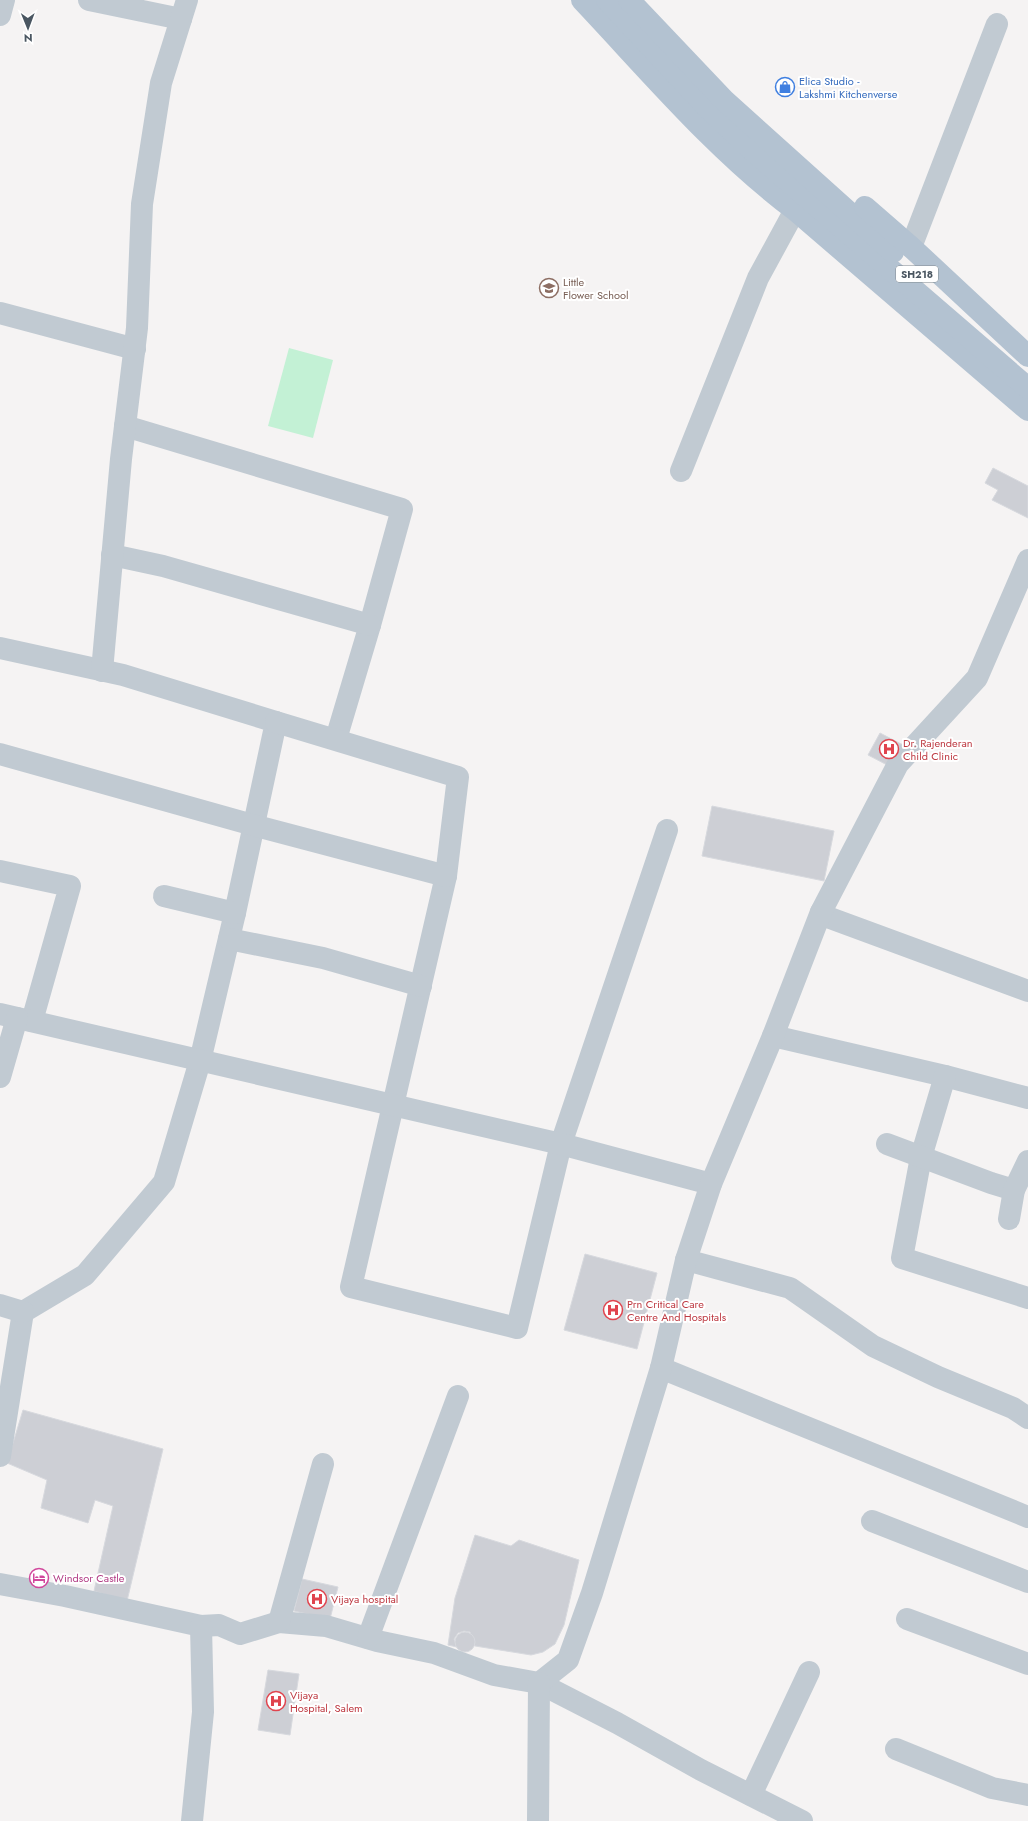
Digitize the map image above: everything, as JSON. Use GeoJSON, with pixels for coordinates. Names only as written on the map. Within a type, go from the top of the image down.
{"type":"FeatureCollection","features":[{"type":"Feature","properties":{"kind":"main road"},"geometry":{"type":"LineString","coordinates":[[582,0],[713,139],[773,194],[795,210],[1028,410]]}},
{"type":"Feature","properties":{"kind":"main road","name":"SH218"},"geometry":{"type":"LineString","coordinates":[[607,0],[708,108],[752,150],[1028,388]]}},
{"type":"Feature","properties":{"kind":"main road","name":"SH218"},"geometry":{"type":"LineString","coordinates":[[628,0],[725,101],[979,329],[1028,370]]}},
{"type":"Feature","properties":{"kind":"main road"},"geometry":{"type":"LineString","coordinates":[[650,0],[738,98],[911,247],[1028,356]]}},
{"type":"Feature","properties":{"kind":"street"},"geometry":{"type":"LineString","coordinates":[[0,15],[4,0]]}},
{"type":"Feature","properties":{"kind":"street"},"geometry":{"type":"LineString","coordinates":[[90,0],[184,9],[161,83],[142,204],[137,328],[125,426],[102,671]]}},
{"type":"Feature","properties":{"kind":"street"},"geometry":{"type":"LineString","coordinates":[[911,247],[997,24]]}},
{"type":"Feature","properties":{"kind":"street"},"geometry":{"type":"LineString","coordinates":[[681,471],[758,278],[795,210]]}},
{"type":"Feature","properties":{"kind":"street"},"geometry":{"type":"LineString","coordinates":[[0,315],[135,349]]}},
{"type":"Feature","properties":{"kind":"street"},"geometry":{"type":"LineString","coordinates":[[125,426],[402,509],[370,625],[336,739]]}},
{"type":"Feature","properties":{"kind":"street"},"geometry":{"type":"LineString","coordinates":[[112,555],[163,566],[370,625]]}},
{"type":"Feature","properties":{"kind":"street"},"geometry":{"type":"LineString","coordinates":[[539,1683],[568,1660],[592,1593],[661,1368],[686,1260],[711,1184],[773,1036],[821,912],[898,764],[977,678],[1028,560]]}},
{"type":"Feature","properties":{"kind":"street"},"geometry":{"type":"LineString","coordinates":[[0,648],[123,675],[458,777],[446,876],[351,1287],[517,1328],[561,1144],[667,830]]}},
{"type":"Feature","properties":{"kind":"street"},"geometry":{"type":"LineString","coordinates":[[0,1305],[23,1312],[85,1275],[164,1182],[200,1061],[229,939],[276,722]]}},
{"type":"Feature","properties":{"kind":"street"},"geometry":{"type":"LineString","coordinates":[[0,754],[253,825],[446,876]]}},
{"type":"Feature","properties":{"kind":"street"},"geometry":{"type":"LineString","coordinates":[[0,871],[70,886],[16,1017],[0,1077]]}},
{"type":"Feature","properties":{"kind":"street"},"geometry":{"type":"LineString","coordinates":[[164,896],[235,912]]}},
{"type":"Feature","properties":{"kind":"street"},"geometry":{"type":"LineString","coordinates":[[821,912],[830,918],[1028,991]]}},
{"type":"Feature","properties":{"kind":"street"},"geometry":{"type":"LineString","coordinates":[[229,939],[322,958],[421,986]]}},
{"type":"Feature","properties":{"kind":"street"},"geometry":{"type":"LineString","coordinates":[[16,1017],[561,1144],[711,1184]]}},
{"type":"Feature","properties":{"kind":"street"},"geometry":{"type":"LineString","coordinates":[[773,1036],[945,1076],[1028,1098]]}},
{"type":"Feature","properties":{"kind":"street"},"geometry":{"type":"LineString","coordinates":[[945,1076],[920,1157],[902,1258],[1028,1298]]}},
{"type":"Feature","properties":{"kind":"street"},"geometry":{"type":"LineString","coordinates":[[887,1144],[991,1183],[1014,1190]]}},
{"type":"Feature","properties":{"kind":"street"},"geometry":{"type":"LineString","coordinates":[[1009,1219],[1014,1190],[1028,1161]]}},
{"type":"Feature","properties":{"kind":"street"},"geometry":{"type":"LineString","coordinates":[[686,1260],[790,1288],[873,1346],[938,1377],[1013,1408],[1028,1418]]}},
{"type":"Feature","properties":{"kind":"street"},"geometry":{"type":"LineString","coordinates":[[0,1456],[23,1312]]}},
{"type":"Feature","properties":{"kind":"street"},"geometry":{"type":"LineString","coordinates":[[661,1368],[1028,1517]]}},
{"type":"Feature","properties":{"kind":"street"},"geometry":{"type":"LineString","coordinates":[[368,1638],[458,1396]]}},
{"type":"Feature","properties":{"kind":"street"},"geometry":{"type":"LineString","coordinates":[[279,1622],[323,1464]]}},
{"type":"Feature","properties":{"kind":"street"},"geometry":{"type":"LineString","coordinates":[[872,1521],[1028,1582]]}},
{"type":"Feature","properties":{"kind":"street"},"geometry":{"type":"LineString","coordinates":[[0,1584],[66,1596],[200,1626],[219,1625],[240,1634],[279,1622],[326,1626],[368,1638],[434,1653],[494,1675],[539,1683],[617,1723],[701,1770],[802,1821]]}},
{"type":"Feature","properties":{"kind":"street"},"geometry":{"type":"LineString","coordinates":[[907,1619],[1028,1664]]}},
{"type":"Feature","properties":{"kind":"street"},"geometry":{"type":"LineString","coordinates":[[192,1821],[202,1712],[200,1626]]}},
{"type":"Feature","properties":{"kind":"street"},"geometry":{"type":"LineString","coordinates":[[751,1795],[809,1672]]}},
{"type":"Feature","properties":{"kind":"street"},"geometry":{"type":"LineString","coordinates":[[538,1821],[539,1683]]}},
{"type":"Feature","properties":{"kind":"street"},"geometry":{"type":"LineString","coordinates":[[896,1749],[992,1788],[1028,1795]]}},
{"type":"Feature","properties":{"kind":"green space"},"geometry":{"type":"Polygon","coordinates":[[[289,348],[333,360],[313,438],[268,426],[289,348]]]}},
{"type":"Feature","properties":{"kind":"building"},"geometry":{"type":"Polygon","coordinates":[[[993,468],[1028,486],[1028,518],[992,500],[998,490],[985,483],[993,468]]]}},
{"type":"Feature","properties":{"kind":"building"},"geometry":{"type":"Polygon","coordinates":[[[880,733],[903,745],[891,767],[868,755],[880,733]]]}},
{"type":"Feature","properties":{"kind":"building"},"geometry":{"type":"Polygon","coordinates":[[[712,806],[834,831],[824,881],[702,856],[712,806]]]}},
{"type":"Feature","properties":{"kind":"building"},"geometry":{"type":"Polygon","coordinates":[[[585,1254],[657,1273],[637,1349],[564,1330],[585,1254]]]}},
{"type":"Feature","properties":{"kind":"building"},"geometry":{"type":"Polygon","coordinates":[[[23,1410],[163,1449],[127,1601],[94,1591],[113,1506],[95,1500],[88,1523],[41,1508],[47,1480],[7,1463],[23,1410]]]}},
{"type":"Feature","properties":{"kind":"building"},"geometry":{"type":"Polygon","coordinates":[[[475,1535],[511,1546],[519,1540],[579,1560],[564,1625],[555,1644],[543,1652],[531,1655],[475,1646],[470,1632],[464,1631],[458,1633],[454,1639],[457,1647],[448,1645],[455,1598],[475,1535]]]}},
{"type":"Feature","properties":{"kind":"building"},"geometry":{"type":"Polygon","coordinates":[[[302,1579],[338,1587],[330,1619],[294,1611],[302,1579]]]}},
{"type":"Feature","properties":{"kind":"building"},"geometry":{"type":"Polygon","coordinates":[[[461,1632],[469,1632],[475,1638],[475,1646],[469,1652],[461,1652],[455,1646],[455,1638],[461,1632]]]}},
{"type":"Feature","properties":{"kind":"building"},"geometry":{"type":"Polygon","coordinates":[[[268,1670],[299,1674],[290,1735],[258,1730],[268,1670]]]}},
{"type":"Feature","properties":{"kind":"place","name":"Elica Studio - Lakshmi Kitchenverse"},"geometry":{"type":"Point","coordinates":[785,87]}},
{"type":"Feature","properties":{"kind":"place","name":"Little Flower School"},"geometry":{"type":"Point","coordinates":[549,288]}},
{"type":"Feature","properties":{"kind":"place","name":"Dr. Rajenderan Child Clinic"},"geometry":{"type":"Point","coordinates":[889,749]}},
{"type":"Feature","properties":{"kind":"place","name":"Prn Critical Care Centre And Hospitals"},"geometry":{"type":"Point","coordinates":[613,1310]}},
{"type":"Feature","properties":{"kind":"place","name":"Windsor Castle"},"geometry":{"type":"Point","coordinates":[39,1578]}},
{"type":"Feature","properties":{"kind":"place","name":"Vijaya hospital"},"geometry":{"type":"Point","coordinates":[317,1599]}},
{"type":"Feature","properties":{"kind":"place","name":"Vijaya Hospital, Salem"},"geometry":{"type":"Point","coordinates":[276,1701]}}]}
